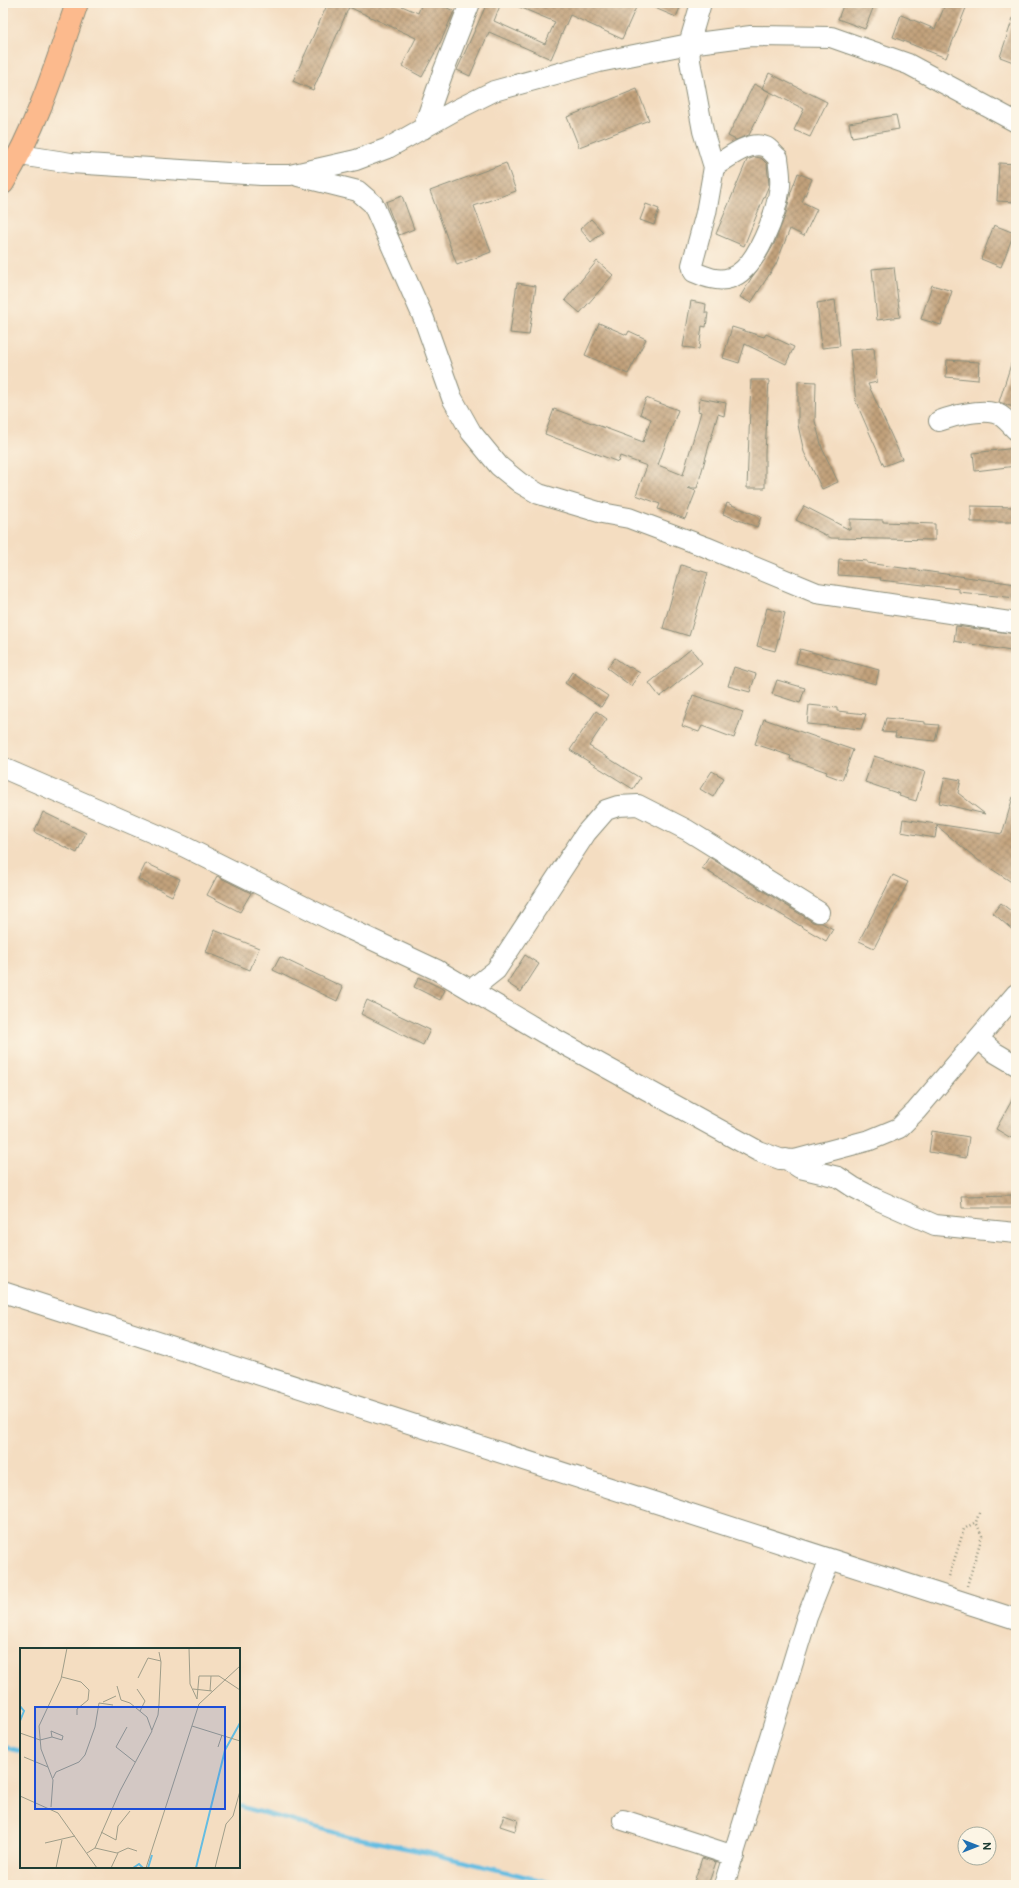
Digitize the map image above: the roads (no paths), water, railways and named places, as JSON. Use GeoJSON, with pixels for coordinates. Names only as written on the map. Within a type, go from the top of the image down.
{"type":"FeatureCollection","features":[{"type":"Feature","properties":{"kind":"main road"},"geometry":{"type":"LineString","coordinates":[[3,183],[20,155],[50,84],[77,3]]}},
{"type":"Feature","properties":{"kind":"street"},"geometry":{"type":"LineString","coordinates":[[423,129],[470,3]]}},
{"type":"Feature","properties":{"kind":"street"},"geometry":{"type":"LineString","coordinates":[[701,3],[689,44],[690,61],[703,131],[714,167],[706,213],[692,265],[694,272],[711,279],[730,278],[742,271],[757,254],[773,213],[780,185],[778,158],[766,147],[756,146],[739,150],[714,167]]}},
{"type":"Feature","properties":{"kind":"street"},"geometry":{"type":"LineString","coordinates":[[20,155],[79,163],[261,175],[290,175],[356,160],[388,148],[494,91],[599,62],[689,44],[750,36],[831,37],[908,64],[1016,122]]}},
{"type":"Feature","properties":{"kind":"street"},"geometry":{"type":"LineString","coordinates":[[290,175],[358,191],[373,204],[424,319],[452,398],[471,432],[499,466],[520,483],[539,494],[602,513],[628,518],[706,546],[817,592],[1016,623]]}},
{"type":"Feature","properties":{"kind":"street"},"geometry":{"type":"LineString","coordinates":[[939,421],[950,416],[994,412],[1006,420],[1016,430]]}},
{"type":"Feature","properties":{"kind":"street"},"geometry":{"type":"LineString","coordinates":[[3,768],[182,846],[340,925],[438,970],[542,1032],[758,1151],[780,1159],[795,1160],[870,1140],[899,1128],[916,1111],[979,1039],[1016,994]]}},
{"type":"Feature","properties":{"kind":"street"},"geometry":{"type":"LineString","coordinates":[[472,989],[496,970],[586,833],[606,810],[618,806],[638,805],[687,830],[819,912]]}},
{"type":"Feature","properties":{"kind":"street"},"geometry":{"type":"LineString","coordinates":[[979,1039],[994,1052],[1016,1065]]}},
{"type":"Feature","properties":{"kind":"street"},"geometry":{"type":"LineString","coordinates":[[786,1159],[800,1168],[838,1177],[876,1199],[935,1225],[1016,1233]]}},
{"type":"Feature","properties":{"kind":"street"},"geometry":{"type":"LineString","coordinates":[[3,1292],[1016,1619]]}},
{"type":"Feature","properties":{"kind":"street"},"geometry":{"type":"LineString","coordinates":[[724,1885],[807,1616],[830,1559]]}},
{"type":"Feature","properties":{"kind":"street"},"geometry":{"type":"LineString","coordinates":[[623,1820],[734,1856]]}},
{"type":"Feature","properties":{"kind":"waterway"},"geometry":{"type":"LineString","coordinates":[[3,1747],[20,1751]]}},
{"type":"Feature","properties":{"kind":"waterway"},"geometry":{"type":"LineString","coordinates":[[240,1806],[343,1835],[429,1853],[560,1885]]}}]}
